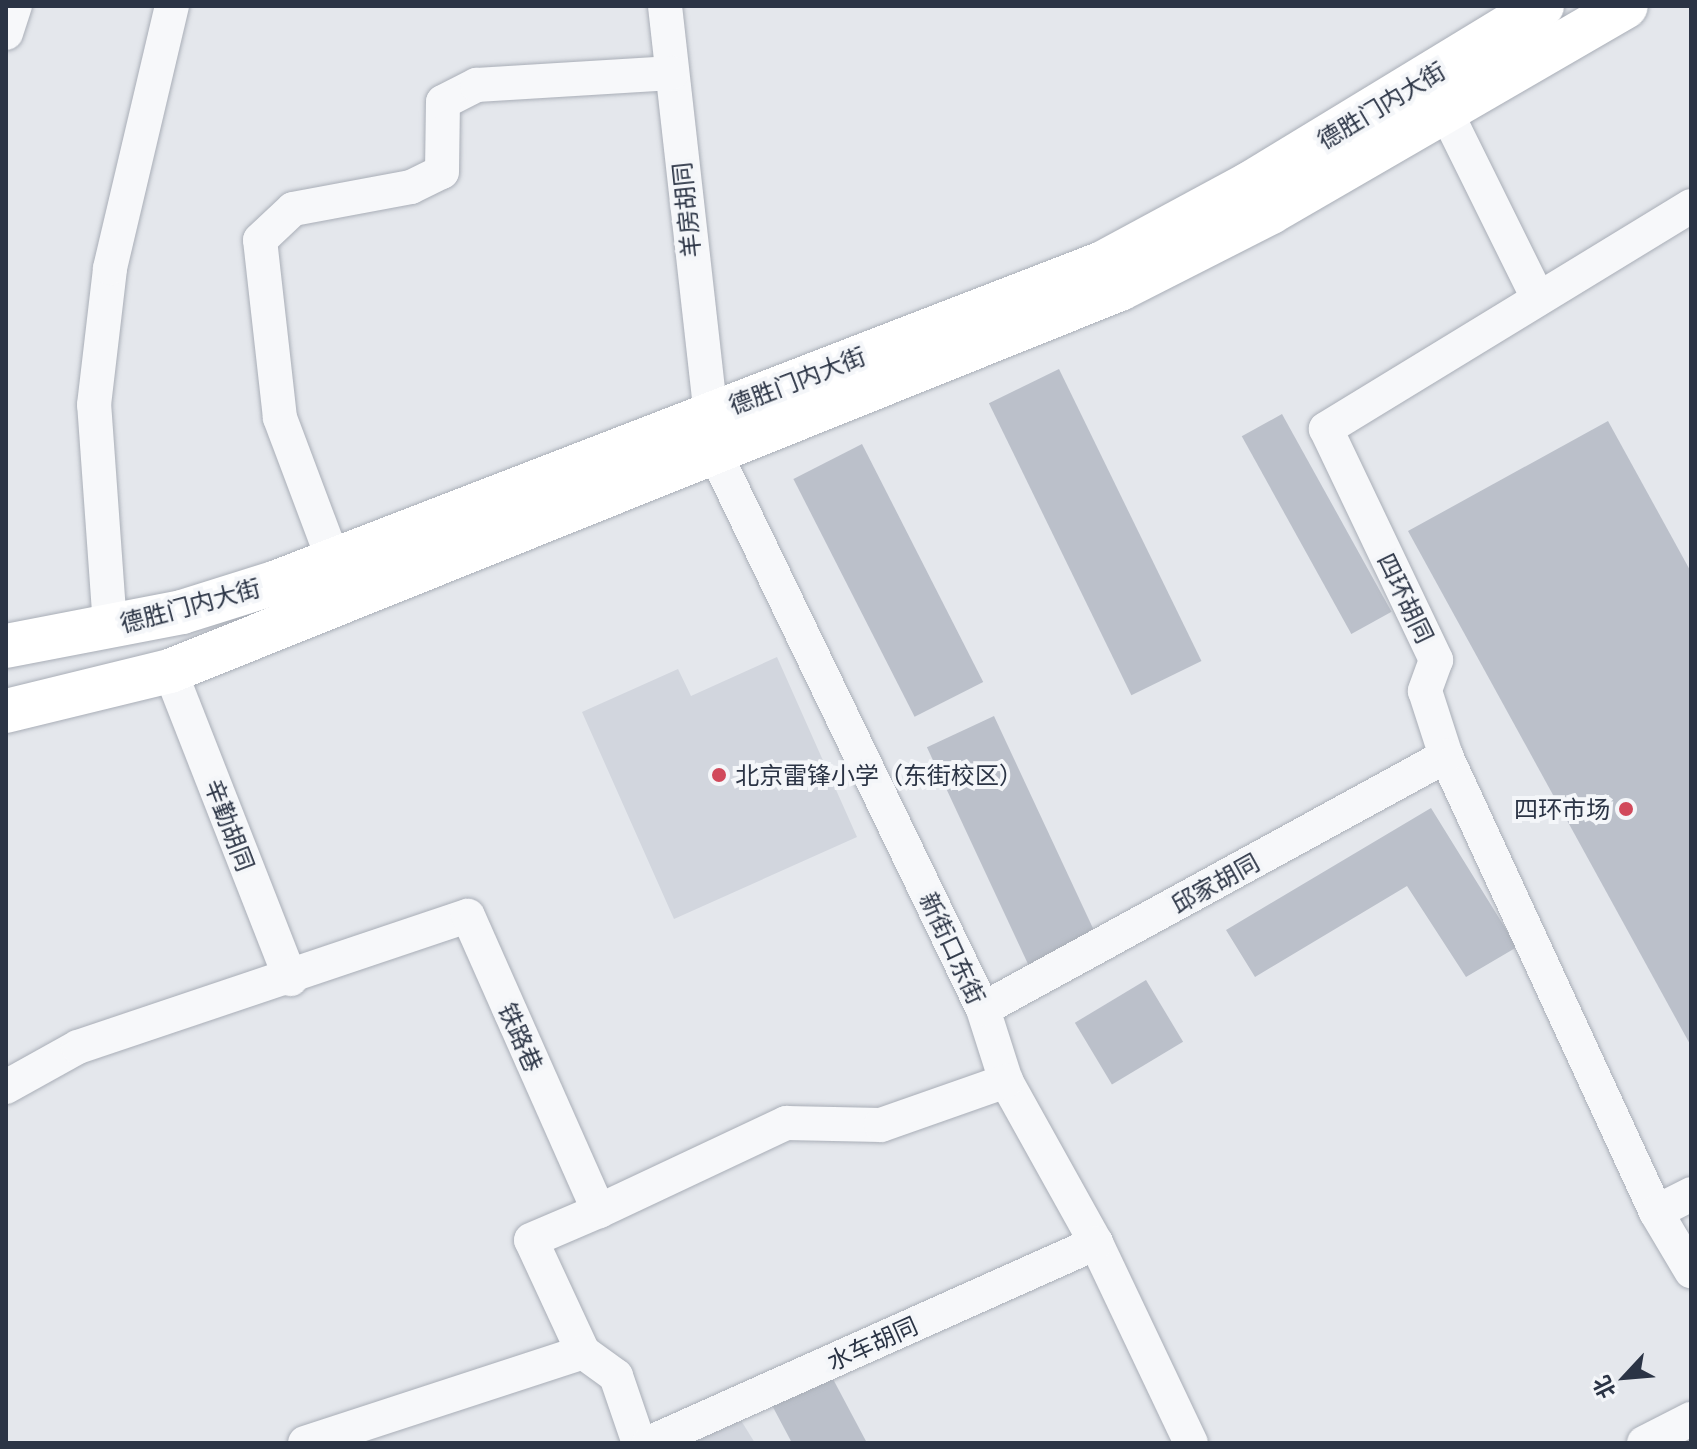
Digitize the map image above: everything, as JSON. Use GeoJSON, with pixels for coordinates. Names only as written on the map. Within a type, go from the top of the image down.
{"type":"FeatureCollection","features":[{"type":"Feature","properties":{"kind":"main road","name":"德胜门内大街"},"geometry":{"type":"LineString","coordinates":[[1436,95],[1542,6]]}},
{"type":"Feature","properties":{"kind":"main road","name":"德胜门内大街"},"geometry":{"type":"LineString","coordinates":[[6,646],[182,612],[711,434],[1120,289],[1436,95],[1626,6]]}},
{"type":"Feature","properties":{"kind":"main road","name":"德胜门内大街"},"geometry":{"type":"LineString","coordinates":[[6,711],[170,671],[299,622],[711,434]]}},
{"type":"Feature","properties":{"kind":"main road","name":"德胜门内大街"},"geometry":{"type":"LineString","coordinates":[[6,666],[299,622]]}},
{"type":"Feature","properties":{"kind":"street"},"geometry":{"type":"LineString","coordinates":[[6,33],[15,6]]}},
{"type":"Feature","properties":{"kind":"street"},"geometry":{"type":"LineString","coordinates":[[110,626],[94,405],[110,268],[172,6]]}},
{"type":"Feature","properties":{"kind":"street","name":"羊房胡同"},"geometry":{"type":"LineString","coordinates":[[665,6],[711,434]]}},
{"type":"Feature","properties":{"kind":"street"},"geometry":{"type":"LineString","coordinates":[[333,559],[280,418],[260,240],[293,209],[411,187],[442,172],[443,102],[477,85],[672,73]]}},
{"type":"Feature","properties":{"kind":"street"},"geometry":{"type":"LineString","coordinates":[[1436,95],[1537,296]]}},
{"type":"Feature","properties":{"kind":"street","name":"四环胡同"},"geometry":{"type":"LineString","coordinates":[[1691,206],[1537,296],[1326,429],[1436,660],[1425,691],[1446,756],[1656,1212],[1691,1271]]}},
{"type":"Feature","properties":{"kind":"street","name":"新街口东街"},"geometry":{"type":"LineString","coordinates":[[711,434],[983,1009],[1006,1081],[1096,1243],[1191,1443]]}},
{"type":"Feature","properties":{"kind":"street","name":"辛勤胡同"},"geometry":{"type":"LineString","coordinates":[[170,671],[291,979]]}},
{"type":"Feature","properties":{"kind":"street","name":"邱家胡同"},"geometry":{"type":"LineString","coordinates":[[983,1009],[1446,756]]}},
{"type":"Feature","properties":{"kind":"street","name":"铁路巷"},"geometry":{"type":"LineString","coordinates":[[6,1087],[78,1047],[291,979],[468,916],[599,1211]]}},
{"type":"Feature","properties":{"kind":"street"},"geometry":{"type":"LineString","coordinates":[[639,1443],[616,1376],[583,1352],[531,1240],[786,1123],[881,1125],[1006,1081]]}},
{"type":"Feature","properties":{"kind":"street"},"geometry":{"type":"LineString","coordinates":[[1656,1212],[1691,1194]]}},
{"type":"Feature","properties":{"kind":"street","name":"水车胡同"},"geometry":{"type":"LineString","coordinates":[[649,1443],[1096,1243]]}},
{"type":"Feature","properties":{"kind":"street"},"geometry":{"type":"LineString","coordinates":[[305,1443],[583,1352]]}},
{"type":"Feature","properties":{"kind":"street"},"geometry":{"type":"LineString","coordinates":[[1644,1443],[1691,1419]]}},
{"type":"Feature","properties":{"kind":"shaded area","name":"北京雷锋小学（东街校区）"},"geometry":{"type":"Polygon","coordinates":[[[777,657],[857,837],[674,919],[582,712],[678,669],[691,696],[777,657]]]}},
{"type":"Feature","properties":{"kind":"shaded area"},"geometry":{"type":"Polygon","coordinates":[[[732,1406],[755,1443],[643,1443],[732,1406]]]}},
{"type":"Feature","properties":{"kind":"building"},"geometry":{"type":"Polygon","coordinates":[[[1059,369],[1201,661],[1131,695],[989,403],[1059,369]]]}},
{"type":"Feature","properties":{"kind":"building"},"geometry":{"type":"Polygon","coordinates":[[[1282,414],[1392,612],[1351,634],[1242,436],[1282,414]]]}},
{"type":"Feature","properties":{"kind":"building","name":"四环市场"},"geometry":{"type":"Polygon","coordinates":[[[1608,421],[1691,572],[1691,1046],[1408,531],[1608,421]]]}},
{"type":"Feature","properties":{"kind":"building"},"geometry":{"type":"Polygon","coordinates":[[[862,444],[983,682],[915,717],[793,479],[862,444]]]}},
{"type":"Feature","properties":{"kind":"building"},"geometry":{"type":"Polygon","coordinates":[[[994,716],[1097,936],[1030,968],[927,747],[994,716]]]}},
{"type":"Feature","properties":{"kind":"building"},"geometry":{"type":"Polygon","coordinates":[[[1431,808],[1517,947],[1466,977],[1407,886],[1255,977],[1226,930],[1431,808]]]}},
{"type":"Feature","properties":{"kind":"building"},"geometry":{"type":"Polygon","coordinates":[[[1146,980],[1183,1042],[1112,1084],[1075,1023],[1146,980]]]}},
{"type":"Feature","properties":{"kind":"building"},"geometry":{"type":"Polygon","coordinates":[[[825,1364],[867,1443],[792,1443],[766,1394],[825,1364]]]}},
{"type":"Feature","properties":{"kind":"place","name":"北京雷锋小学（东街校区）"},"geometry":{"type":"Point","coordinates":[719,775]}},
{"type":"Feature","properties":{"kind":"place","name":"四环市场"},"geometry":{"type":"Point","coordinates":[1626,809]}}]}
